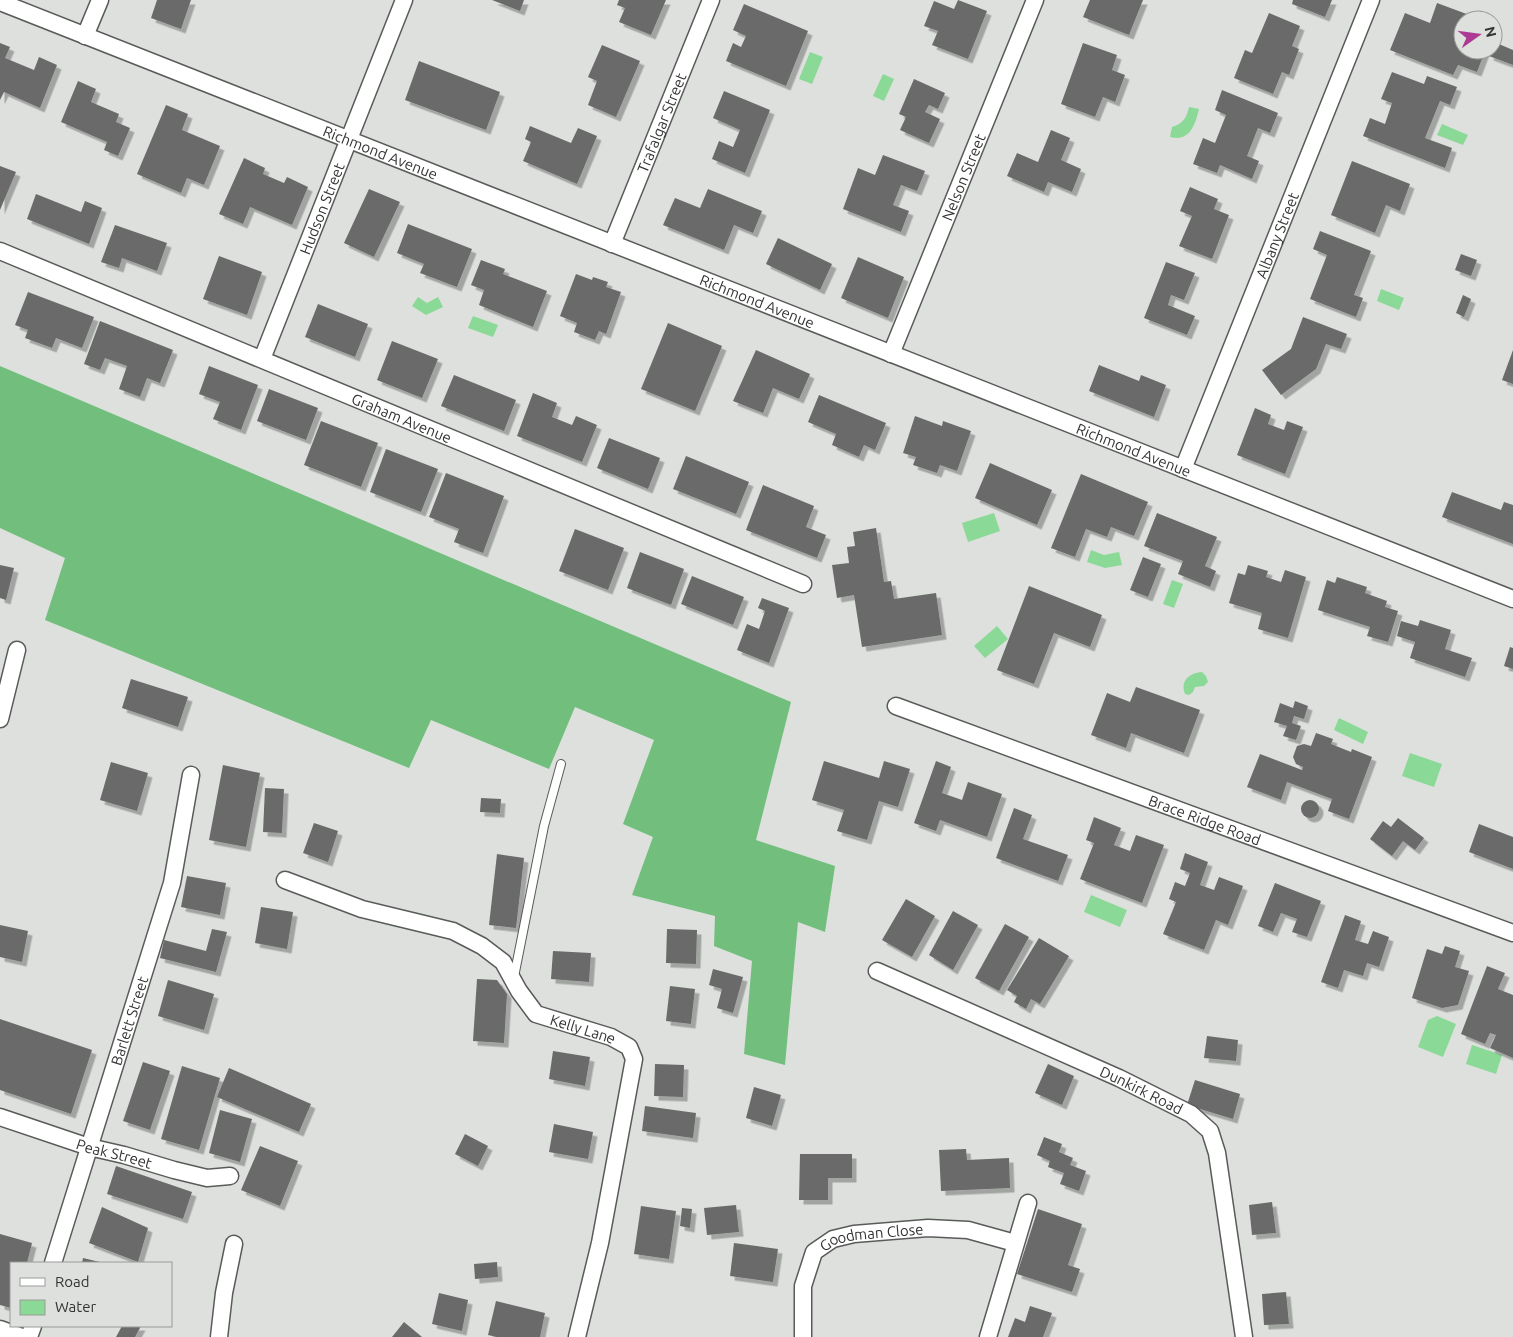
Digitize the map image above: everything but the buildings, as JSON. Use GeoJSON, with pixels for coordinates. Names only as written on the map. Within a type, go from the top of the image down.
{"type":"FeatureCollection","features":[{"type":"Feature","properties":{"kind":"street"},"geometry":{"type":"LineString","coordinates":[[85,36],[100,0]]}},
{"type":"Feature","properties":{"kind":"street","name":"Hudson Street"},"geometry":{"type":"LineString","coordinates":[[262,360],[404,0]]}},
{"type":"Feature","properties":{"kind":"street","name":"Trafalgar Street"},"geometry":{"type":"LineString","coordinates":[[612,244],[711,0]]}},
{"type":"Feature","properties":{"kind":"street","name":"Nelson Street"},"geometry":{"type":"LineString","coordinates":[[891,354],[1035,0]]}},
{"type":"Feature","properties":{"kind":"street","name":"Albany Street"},"geometry":{"type":"LineString","coordinates":[[1183,469],[1371,0]]}},
{"type":"Feature","properties":{"kind":"street","name":"Richmond Avenue"},"geometry":{"type":"LineString","coordinates":[[0,2],[1513,599]]}},
{"type":"Feature","properties":{"kind":"street","name":"Graham Avenue"},"geometry":{"type":"LineString","coordinates":[[0,250],[803,584]]}},
{"type":"Feature","properties":{"kind":"street"},"geometry":{"type":"LineString","coordinates":[[0,719],[17,650]]}},
{"type":"Feature","properties":{"kind":"street","name":"Brace Ridge Road"},"geometry":{"type":"LineString","coordinates":[[896,706],[1513,933]]}},
{"type":"Feature","properties":{"kind":"street","name":"Barlett Street"},"geometry":{"type":"LineString","coordinates":[[52,1262],[172,883],[191,775]]}},
{"type":"Feature","properties":{"kind":"street","name":"Kelly Lane"},"geometry":{"type":"LineString","coordinates":[[284,880],[362,909],[453,931],[482,946],[503,962],[536,1014],[611,1037],[629,1047],[634,1059],[600,1243],[578,1337]]}},
{"type":"Feature","properties":{"kind":"street","name":"Dunkirk Road"},"geometry":{"type":"LineString","coordinates":[[877,971],[1119,1078],[1190,1114],[1210,1131],[1217,1153],[1244,1337]]}},
{"type":"Feature","properties":{"kind":"street","name":"Peak Street"},"geometry":{"type":"LineString","coordinates":[[0,1117],[89,1147],[174,1170],[208,1178],[230,1176]]}},
{"type":"Feature","properties":{"kind":"street"},"geometry":{"type":"LineString","coordinates":[[988,1337],[1028,1203]]}},
{"type":"Feature","properties":{"kind":"street","name":"Goodman Close"},"geometry":{"type":"LineString","coordinates":[[803,1337],[803,1286],[814,1252],[833,1238],[854,1234],[928,1228],[968,1230],[1015,1243]]}},
{"type":"Feature","properties":{"kind":"street"},"geometry":{"type":"LineString","coordinates":[[219,1337],[224,1293],[234,1244]]}},
{"type":"Feature","properties":{"kind":"street"},"geometry":{"type":"LineString","coordinates":[[0,1330],[22,1337]]}},
{"type":"Feature","properties":{"kind":"lane"},"geometry":{"type":"LineString","coordinates":[[514,981],[544,826],[561,764]]}},
{"type":"Feature","properties":{"kind":"shaded area"},"geometry":{"type":"Polygon","coordinates":[[[0,366],[791,702],[756,840],[835,866],[825,932],[798,922],[785,1065],[744,1054],[752,961],[714,946],[715,916],[632,895],[653,837],[623,824],[654,740],[575,707],[549,769],[431,720],[409,768],[45,620],[65,558],[0,528],[0,366]]]}},
{"type":"Feature","properties":{"kind":"water"},"geometry":{"type":"Polygon","coordinates":[[[810,52],[823,57],[812,84],[799,79],[810,52]]]}},
{"type":"Feature","properties":{"kind":"water"},"geometry":{"type":"Polygon","coordinates":[[[883,74],[894,79],[884,101],[873,96],[883,74]]]}},
{"type":"Feature","properties":{"kind":"water"},"geometry":{"type":"Polygon","coordinates":[[[1189,107],[1199,109],[1196,121],[1190,131],[1182,137],[1170,137],[1172,127],[1184,120],[1189,107]]]}},
{"type":"Feature","properties":{"kind":"water"},"geometry":{"type":"Polygon","coordinates":[[[1442,124],[1468,135],[1463,145],[1437,135],[1442,124]]]}},
{"type":"Feature","properties":{"kind":"water"},"geometry":{"type":"Polygon","coordinates":[[[1381,289],[1404,298],[1399,310],[1377,301],[1381,289]]]}},
{"type":"Feature","properties":{"kind":"water"},"geometry":{"type":"Polygon","coordinates":[[[418,297],[427,303],[438,297],[443,307],[426,315],[412,306],[418,297]]]}},
{"type":"Feature","properties":{"kind":"water"},"geometry":{"type":"Polygon","coordinates":[[[473,316],[498,325],[493,337],[468,328],[473,316]]]}},
{"type":"Feature","properties":{"kind":"water"},"geometry":{"type":"Polygon","coordinates":[[[994,513],[1000,531],[968,542],[962,523],[994,513]]]}},
{"type":"Feature","properties":{"kind":"water"},"geometry":{"type":"Polygon","coordinates":[[[1091,550],[1104,555],[1119,552],[1122,565],[1105,568],[1087,562],[1091,550]]]}},
{"type":"Feature","properties":{"kind":"water"},"geometry":{"type":"Polygon","coordinates":[[[1172,580],[1183,584],[1174,608],[1163,604],[1172,580]]]}},
{"type":"Feature","properties":{"kind":"water"},"geometry":{"type":"Polygon","coordinates":[[[997,626],[1008,639],[985,658],[974,646],[997,626]]]}},
{"type":"Feature","properties":{"kind":"water"},"geometry":{"type":"Polygon","coordinates":[[[1202,672],[1208,682],[1204,686],[1195,687],[1189,695],[1185,694],[1184,685],[1187,678],[1202,672]]]}},
{"type":"Feature","properties":{"kind":"water"},"geometry":{"type":"Polygon","coordinates":[[[1339,718],[1368,732],[1363,744],[1334,730],[1339,718]]]}},
{"type":"Feature","properties":{"kind":"water"},"geometry":{"type":"Polygon","coordinates":[[[1410,753],[1442,764],[1434,787],[1402,776],[1410,753]]]}},
{"type":"Feature","properties":{"kind":"water"},"geometry":{"type":"Polygon","coordinates":[[[1091,895],[1127,910],[1120,927],[1084,912],[1091,895]]]}},
{"type":"Feature","properties":{"kind":"water"},"geometry":{"type":"Polygon","coordinates":[[[1437,1016],[1456,1024],[1443,1057],[1418,1047],[1428,1020],[1437,1016]]]}},
{"type":"Feature","properties":{"kind":"water"},"geometry":{"type":"Polygon","coordinates":[[[1472,1045],[1502,1055],[1496,1074],[1466,1064],[1472,1045]]]}}]}
